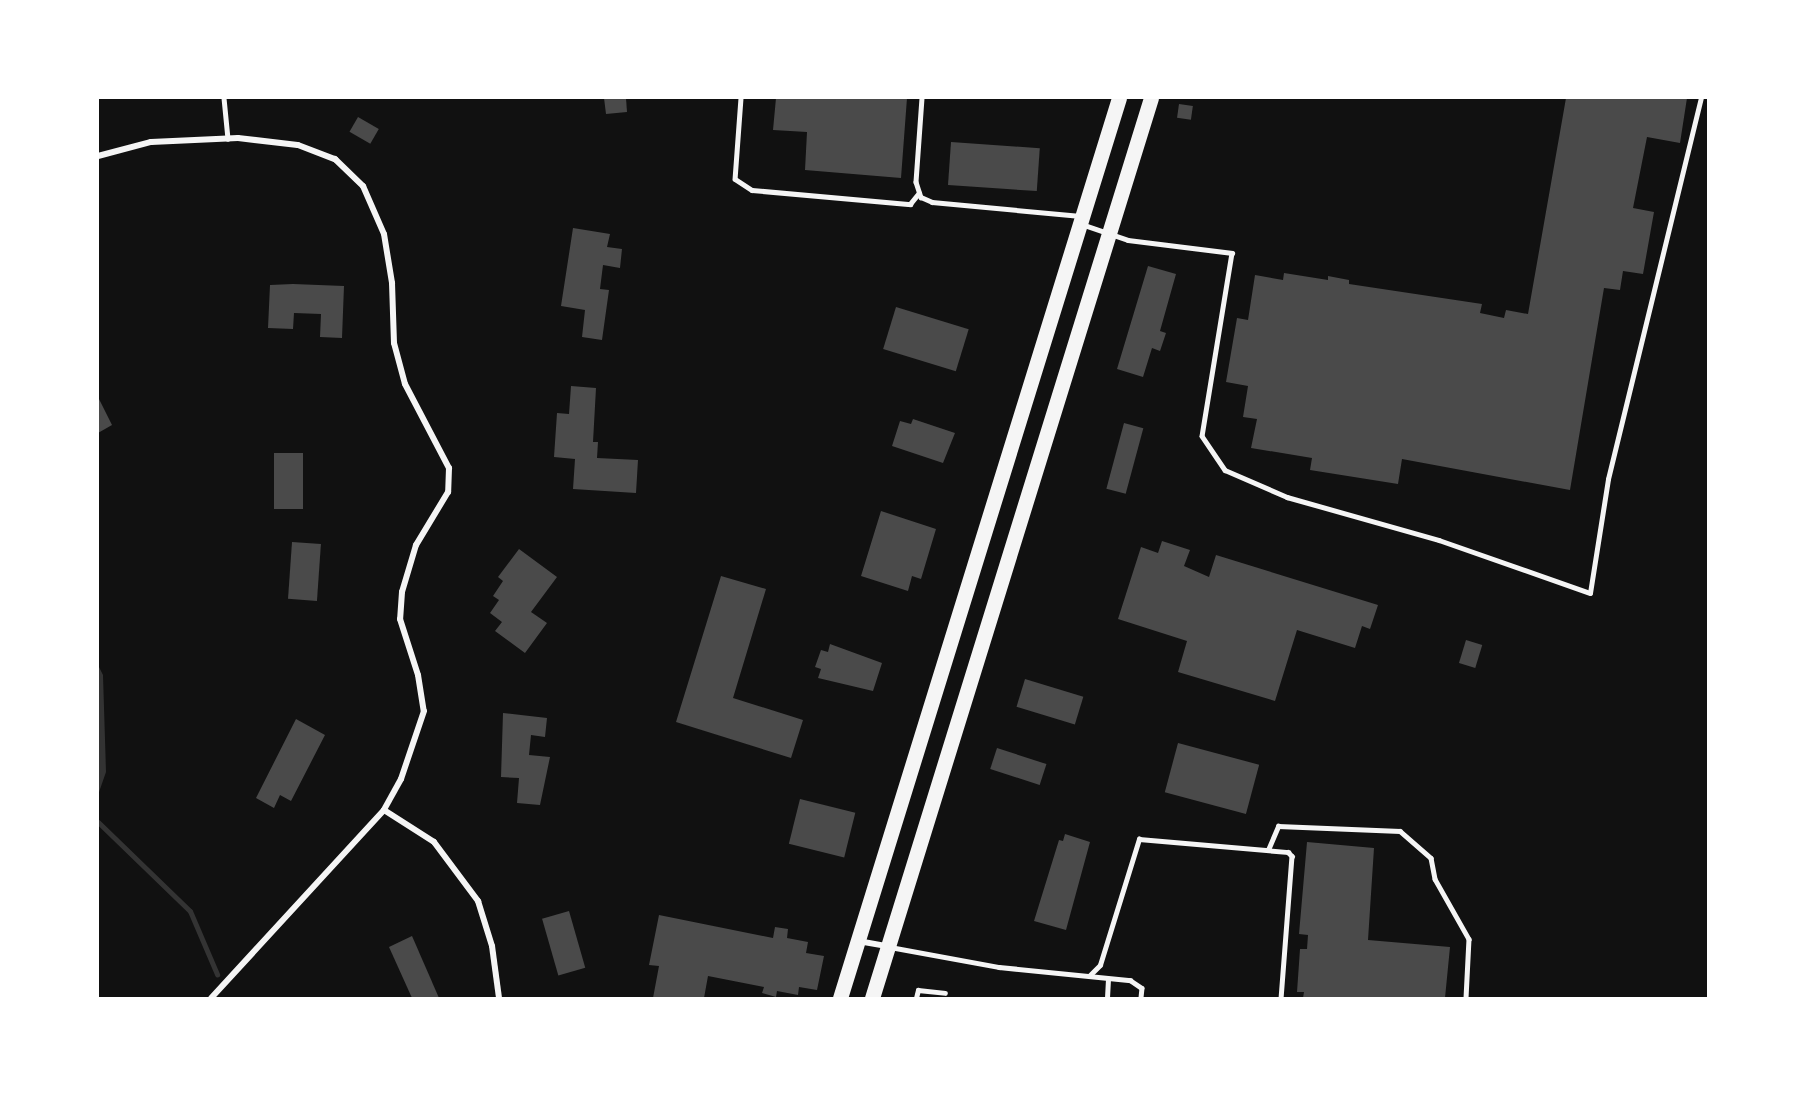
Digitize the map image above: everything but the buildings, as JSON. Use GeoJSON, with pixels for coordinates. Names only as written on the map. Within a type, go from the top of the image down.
{"type":"FeatureCollection","features":[{"type":"Feature","properties":{"kind":"main road"},"geometry":{"type":"LineString","coordinates":[[840,999],[1119,98]]}},
{"type":"Feature","properties":{"kind":"main road"},"geometry":{"type":"LineString","coordinates":[[872,999],[1151,98]]}},
{"type":"Feature","properties":{"kind":"street"},"geometry":{"type":"LineString","coordinates":[[98,156],[151,142],[228,139],[298,145],[335,159],[363,186],[384,234],[392,284],[394,343],[405,384],[449,468],[448,492],[416,545],[402,592],[400,620],[418,675],[424,711],[402,779],[384,810],[212,999]]}},
{"type":"Feature","properties":{"kind":"street"},"geometry":{"type":"LineString","coordinates":[[384,810],[434,842],[478,901],[492,946],[499,999]]}},
{"type":"Feature","properties":{"kind":"street"},"geometry":{"type":"LineString","coordinates":[[857,941],[887,946]]}},
{"type":"Feature","properties":{"kind":"lane"},"geometry":{"type":"LineString","coordinates":[[224,98],[228,139]]}},
{"type":"Feature","properties":{"kind":"lane"},"geometry":{"type":"LineString","coordinates":[[741,98],[735,179],[752,190],[910,204],[919,193]]}},
{"type":"Feature","properties":{"kind":"lane"},"geometry":{"type":"LineString","coordinates":[[922,98],[916,182],[919,193],[932,202],[1081,220],[1128,240],[1232,253],[1202,436],[1225,470],[1287,497],[1439,540],[1590,593],[1608,479],[1701,98]]}},
{"type":"Feature","properties":{"kind":"lane"},"geometry":{"type":"LineString","coordinates":[[1268,850],[1278,826],[1400,831],[1431,858],[1435,879],[1469,939],[1467,999]]}},
{"type":"Feature","properties":{"kind":"lane"},"geometry":{"type":"LineString","coordinates":[[1090,975],[1100,965],[1139,839],[1288,852],[1292,856],[1281,999]]}},
{"type":"Feature","properties":{"kind":"lane"},"geometry":{"type":"LineString","coordinates":[[887,946],[999,967],[1130,980],[1142,988],[1141,999]]}},
{"type":"Feature","properties":{"kind":"lane"},"geometry":{"type":"LineString","coordinates":[[1107,999],[1108,979]]}},
{"type":"Feature","properties":{"kind":"lane"},"geometry":{"type":"LineString","coordinates":[[916,999],[918,990],[945,993]]}},
{"type":"Feature","properties":{"kind":"shaded area"},"geometry":{"type":"Polygon","coordinates":[[[98,665],[103,675],[106,772],[98,795],[98,665]]]}},
{"type":"Feature","properties":{"kind":"waterway"},"geometry":{"type":"LineString","coordinates":[[98,822],[190,911],[217,974]]}}]}
